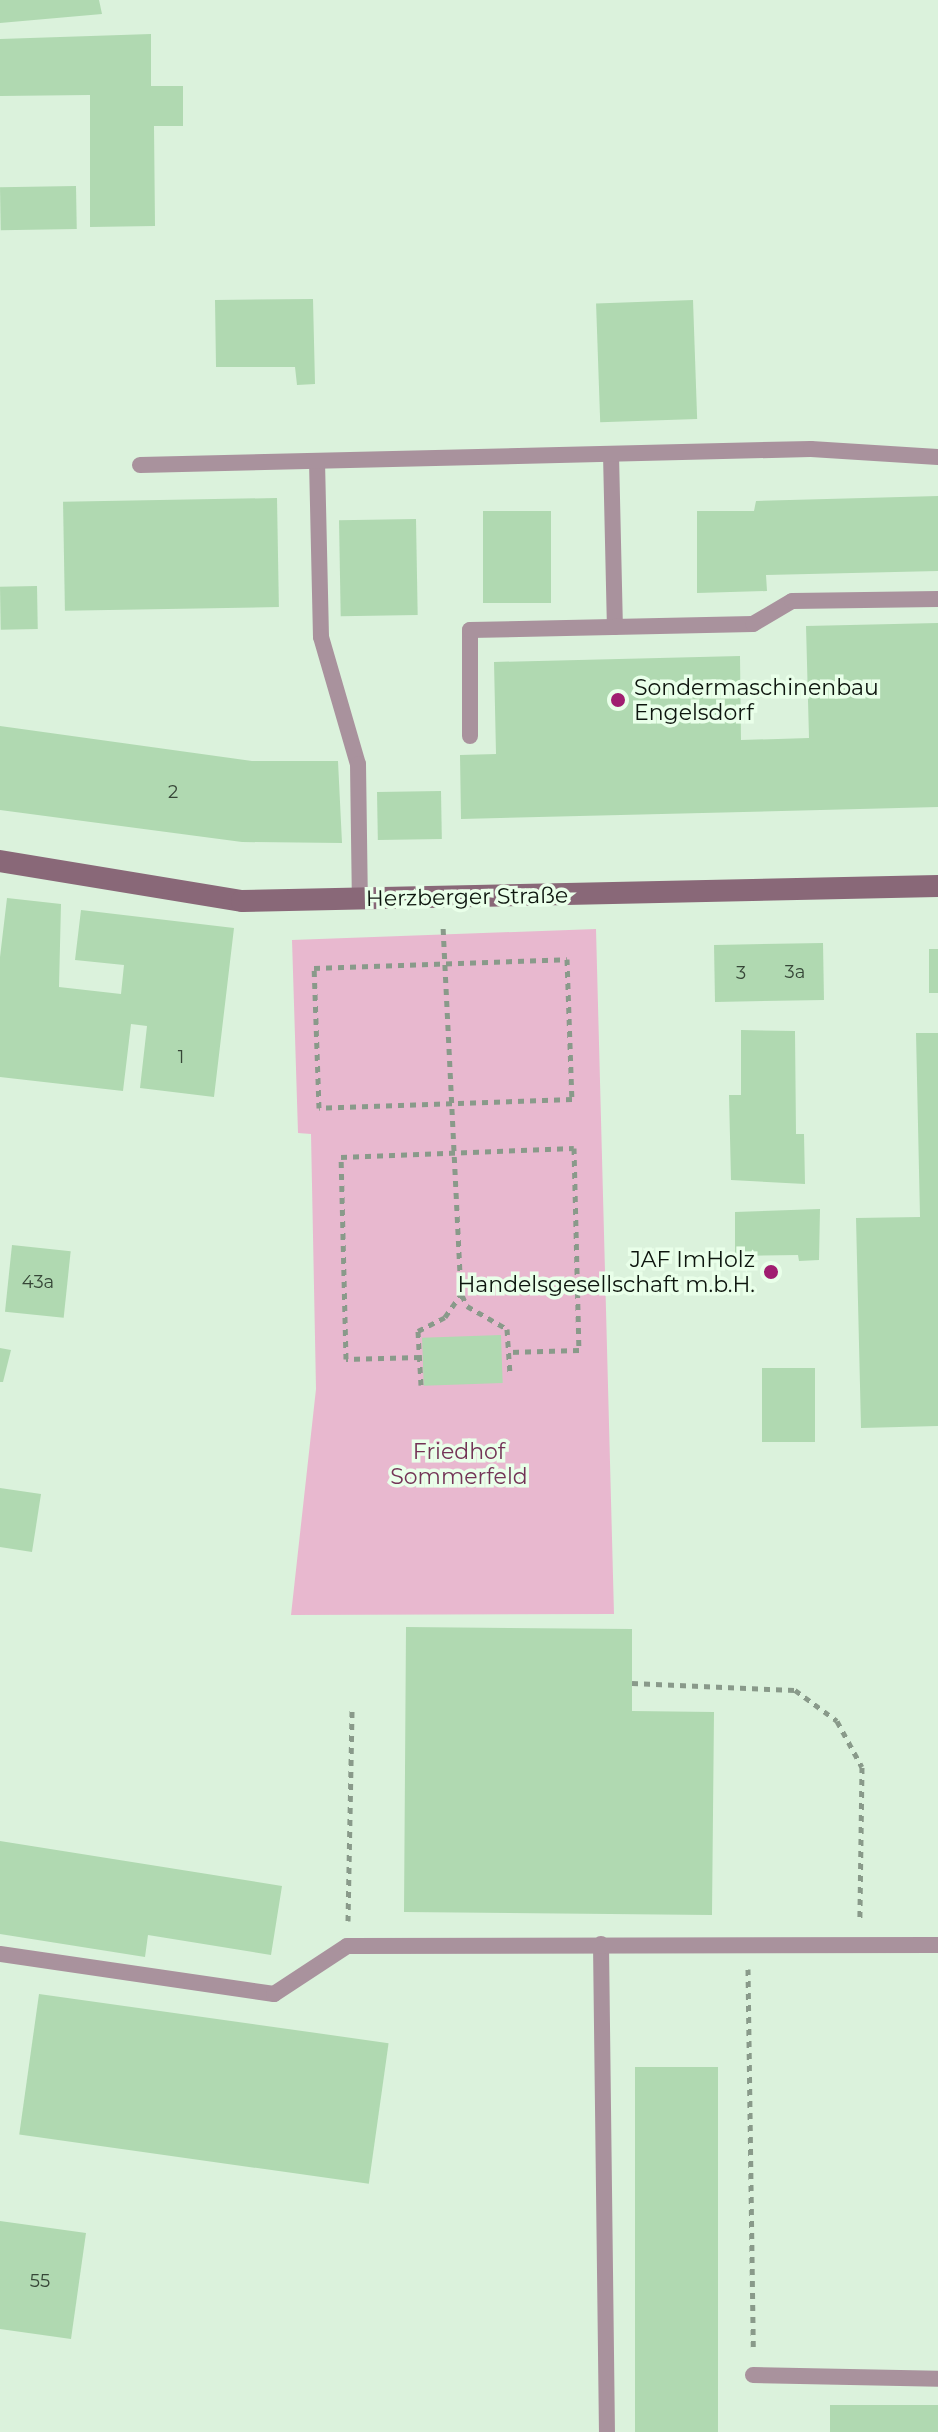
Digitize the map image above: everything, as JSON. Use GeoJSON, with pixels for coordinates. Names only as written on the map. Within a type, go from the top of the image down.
{"type":"FeatureCollection","features":[{"type":"Feature","properties":{"kind":"main road","name":"Herzberger Straße"},"geometry":{"type":"LineString","coordinates":[[0,861],[242,901],[938,886]]}},
{"type":"Feature","properties":{"kind":"lane"},"geometry":{"type":"LineString","coordinates":[[140,465],[811,449],[938,457]]}},
{"type":"Feature","properties":{"kind":"lane"},"geometry":{"type":"LineString","coordinates":[[611,454],[615,627]]}},
{"type":"Feature","properties":{"kind":"lane"},"geometry":{"type":"LineString","coordinates":[[317,461],[321,637],[358,764],[360,899]]}},
{"type":"Feature","properties":{"kind":"lane"},"geometry":{"type":"LineString","coordinates":[[470,736],[470,630],[753,624],[792,601],[938,599]]}},
{"type":"Feature","properties":{"kind":"lane"},"geometry":{"type":"LineString","coordinates":[[601,1944],[607,2432]]}},
{"type":"Feature","properties":{"kind":"lane"},"geometry":{"type":"LineString","coordinates":[[0,1954],[274,1994],[347,1946],[938,1945]]}},
{"type":"Feature","properties":{"kind":"lane"},"geometry":{"type":"LineString","coordinates":[[753,2375],[938,2379]]}},
{"type":"Feature","properties":{"kind":"path"},"geometry":{"type":"LineString","coordinates":[[442,898],[461,1294],[467,1306],[507,1329],[510,1374]]}},
{"type":"Feature","properties":{"kind":"path"},"geometry":{"type":"LineString","coordinates":[[567,959],[572,1099],[452,1103],[319,1108],[314,968],[567,959]]}},
{"type":"Feature","properties":{"kind":"path"},"geometry":{"type":"LineString","coordinates":[[420,1357],[346,1359],[341,1157],[574,1148],[579,1350],[509,1352]]}},
{"type":"Feature","properties":{"kind":"path"},"geometry":{"type":"LineString","coordinates":[[421,1385],[418,1331],[445,1317],[461,1294]]}},
{"type":"Feature","properties":{"kind":"path"},"geometry":{"type":"LineString","coordinates":[[632,1683],[795,1690],[837,1721],[862,1767],[859,1945]]}},
{"type":"Feature","properties":{"kind":"path"},"geometry":{"type":"LineString","coordinates":[[347,1946],[352,1707]]}},
{"type":"Feature","properties":{"kind":"path"},"geometry":{"type":"LineString","coordinates":[[748,1944],[753,2375]]}},
{"type":"Feature","properties":{"kind":"green space","name":"Friedhof Sommerfeld"},"geometry":{"type":"Polygon","coordinates":[[[596,929],[614,1614],[291,1615],[316,1389],[311,1134],[298,1133],[292,940],[596,929]]]}},
{"type":"Feature","properties":{"kind":"building"},"geometry":{"type":"Polygon","coordinates":[[[0,0],[99,0],[102,14],[0,23],[0,0]]]}},
{"type":"Feature","properties":{"kind":"building"},"geometry":{"type":"Polygon","coordinates":[[[151,34],[151,86],[183,86],[183,126],[154,126],[155,226],[90,227],[90,95],[0,96],[0,39],[151,34]]]}},
{"type":"Feature","properties":{"kind":"building"},"geometry":{"type":"Polygon","coordinates":[[[76,186],[77,229],[1,230],[0,187],[76,186]]]}},
{"type":"Feature","properties":{"kind":"building"},"geometry":{"type":"Polygon","coordinates":[[[313,299],[315,384],[297,385],[295,367],[216,367],[215,300],[313,299]]]}},
{"type":"Feature","properties":{"kind":"building"},"geometry":{"type":"Polygon","coordinates":[[[693,300],[697,419],[600,422],[596,303],[693,300]]]}},
{"type":"Feature","properties":{"kind":"building"},"geometry":{"type":"Polygon","coordinates":[[[938,496],[938,571],[766,575],[767,591],[697,593],[697,511],[754,511],[756,501],[938,496]]]}},
{"type":"Feature","properties":{"kind":"building"},"geometry":{"type":"Polygon","coordinates":[[[277,498],[279,607],[65,611],[63,502],[277,498]]]}},
{"type":"Feature","properties":{"kind":"building"},"geometry":{"type":"Polygon","coordinates":[[[483,511],[551,511],[551,603],[483,603],[483,511]]]}},
{"type":"Feature","properties":{"kind":"building"},"geometry":{"type":"Polygon","coordinates":[[[416,519],[418,615],[341,616],[339,520],[416,519]]]}},
{"type":"Feature","properties":{"kind":"building"},"geometry":{"type":"Polygon","coordinates":[[[37,586],[38,629],[1,630],[0,587],[37,586]]]}},
{"type":"Feature","properties":{"kind":"building","name":"Sondermaschinenbau Engelsdorf"},"geometry":{"type":"Polygon","coordinates":[[[938,623],[938,807],[461,819],[460,755],[496,754],[494,662],[740,656],[741,740],[809,738],[806,626],[938,623]]]}},
{"type":"Feature","properties":{"kind":"building"},"geometry":{"type":"Polygon","coordinates":[[[0,726],[252,761],[338,761],[342,843],[242,842],[0,810],[0,726]]]}},
{"type":"Feature","properties":{"kind":"building"},"geometry":{"type":"Polygon","coordinates":[[[441,791],[442,839],[378,840],[377,792],[441,791]]]}},
{"type":"Feature","properties":{"kind":"building"},"geometry":{"type":"Polygon","coordinates":[[[7,898],[61,904],[59,987],[121,994],[124,965],[75,960],[81,910],[234,928],[214,1097],[140,1088],[147,1026],[131,1024],[123,1091],[0,1077],[0,957],[7,898]]]}},
{"type":"Feature","properties":{"kind":"building"},"geometry":{"type":"Polygon","coordinates":[[[823,943],[824,1000],[715,1002],[714,945],[823,943]]]}},
{"type":"Feature","properties":{"kind":"building"},"geometry":{"type":"Polygon","coordinates":[[[929,949],[938,949],[938,993],[929,993],[929,949]]]}},
{"type":"Feature","properties":{"kind":"building"},"geometry":{"type":"Polygon","coordinates":[[[741,1030],[795,1031],[796,1134],[804,1134],[805,1184],[731,1180],[729,1095],[741,1095],[741,1030]]]}},
{"type":"Feature","properties":{"kind":"building"},"geometry":{"type":"Polygon","coordinates":[[[916,1033],[938,1033],[938,1426],[861,1428],[856,1218],[920,1217],[916,1033]]]}},
{"type":"Feature","properties":{"kind":"building"},"geometry":{"type":"Polygon","coordinates":[[[820,1209],[819,1260],[799,1261],[798,1255],[735,1256],[735,1212],[820,1209]]]}},
{"type":"Feature","properties":{"kind":"building"},"geometry":{"type":"Polygon","coordinates":[[[12,1245],[71,1251],[64,1318],[5,1312],[12,1245]]]}},
{"type":"Feature","properties":{"kind":"building"},"geometry":{"type":"Polygon","coordinates":[[[501,1335],[503,1383],[424,1386],[422,1338],[501,1335]]]}},
{"type":"Feature","properties":{"kind":"building"},"geometry":{"type":"Polygon","coordinates":[[[0,1348],[11,1350],[3,1382],[0,1382],[0,1348]]]}},
{"type":"Feature","properties":{"kind":"building"},"geometry":{"type":"Polygon","coordinates":[[[762,1368],[815,1368],[815,1442],[762,1442],[762,1368]]]}},
{"type":"Feature","properties":{"kind":"building"},"geometry":{"type":"Polygon","coordinates":[[[0,1488],[41,1494],[32,1552],[0,1547],[0,1488]]]}},
{"type":"Feature","properties":{"kind":"building"},"geometry":{"type":"Polygon","coordinates":[[[406,1627],[632,1629],[632,1711],[714,1712],[712,1915],[404,1912],[406,1627]]]}},
{"type":"Feature","properties":{"kind":"building"},"geometry":{"type":"Polygon","coordinates":[[[0,1841],[282,1886],[271,1955],[148,1935],[145,1957],[0,1934],[0,1841]]]}},
{"type":"Feature","properties":{"kind":"building"},"geometry":{"type":"Polygon","coordinates":[[[39,1994],[389,2043],[369,2184],[19,2135],[39,1994]]]}},
{"type":"Feature","properties":{"kind":"building"},"geometry":{"type":"Polygon","coordinates":[[[635,2067],[718,2067],[718,2432],[635,2432],[635,2067]]]}},
{"type":"Feature","properties":{"kind":"building"},"geometry":{"type":"Polygon","coordinates":[[[0,2221],[86,2233],[71,2339],[0,2329],[0,2221]]]}},
{"type":"Feature","properties":{"kind":"building"},"geometry":{"type":"Polygon","coordinates":[[[830,2405],[938,2405],[938,2432],[830,2432],[830,2405]]]}},
{"type":"Feature","properties":{"kind":"place","name":"Sondermaschinenbau Engelsdorf"},"geometry":{"type":"Point","coordinates":[618,700]}},
{"type":"Feature","properties":{"kind":"place","name":"JAF ImHolz Handelsgesellschaft m.b.H."},"geometry":{"type":"Point","coordinates":[771,1272]}}]}
